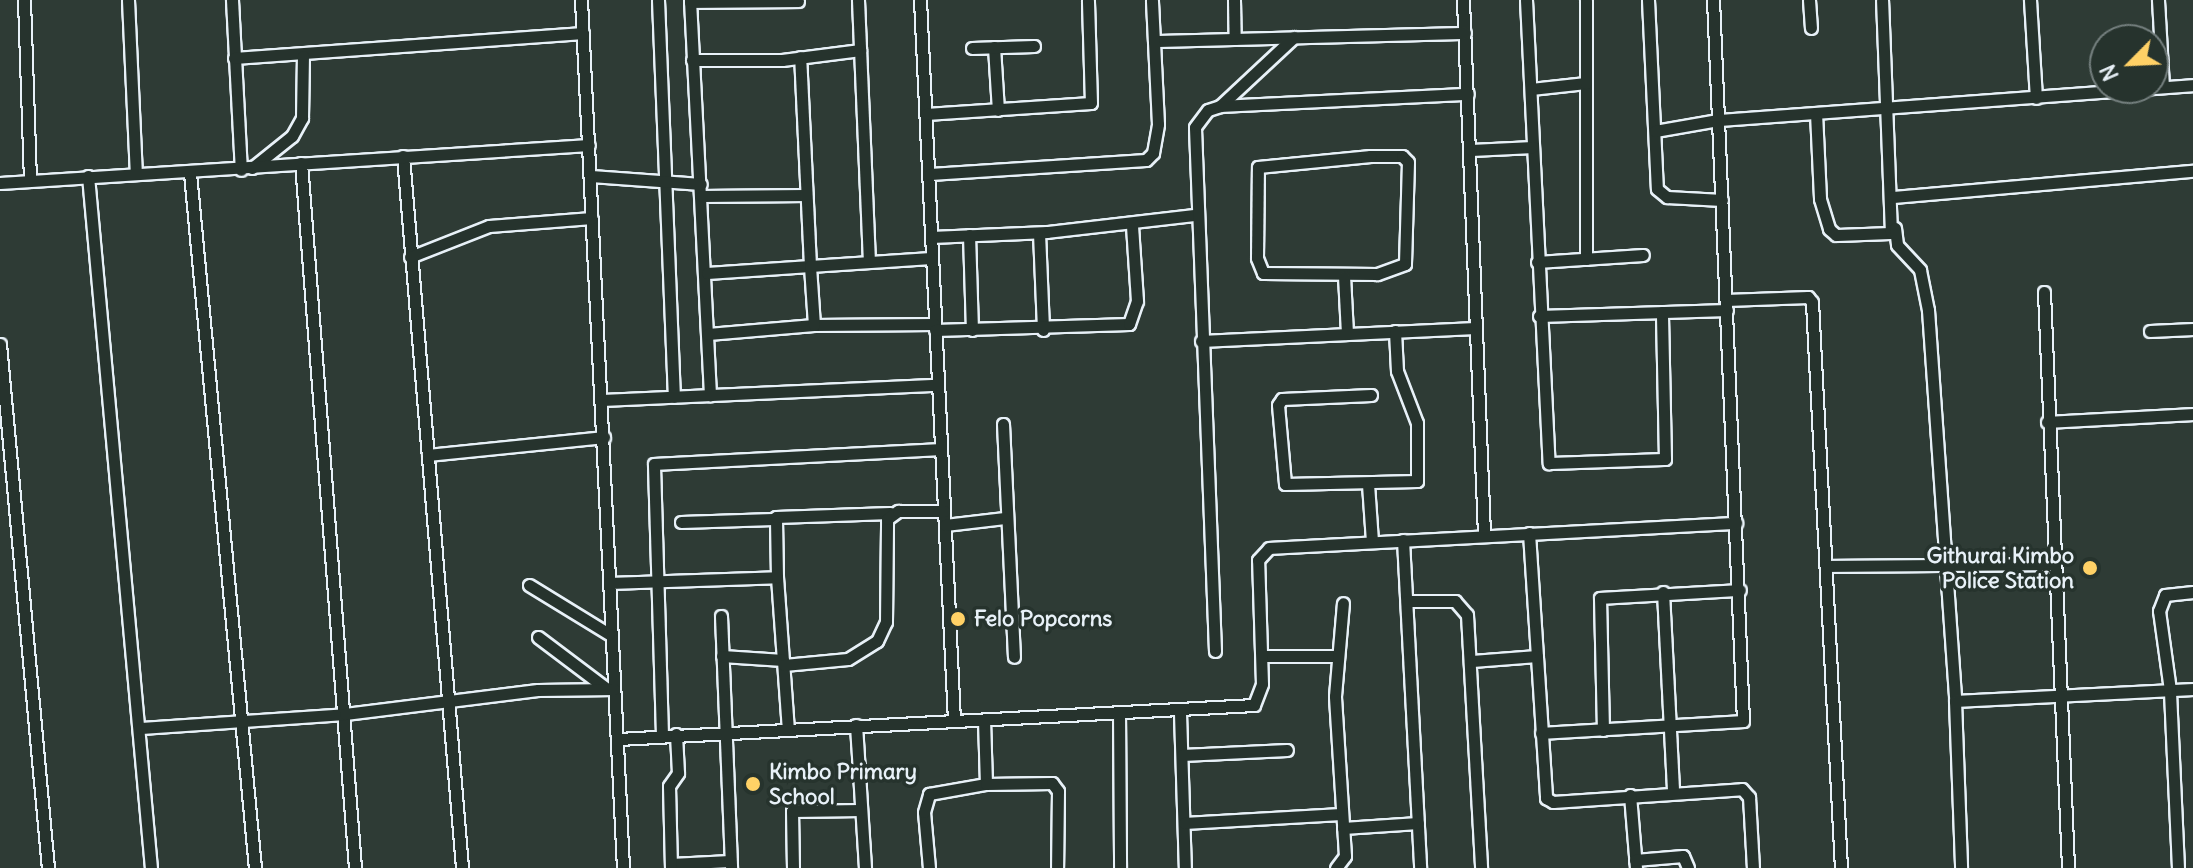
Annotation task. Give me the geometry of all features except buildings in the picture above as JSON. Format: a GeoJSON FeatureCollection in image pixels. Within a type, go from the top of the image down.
{"type":"FeatureCollection","features":[{"type":"Feature","properties":{"kind":"street"},"geometry":{"type":"LineString","coordinates":[[24,0],[30,180]]}},
{"type":"Feature","properties":{"kind":"street"},"geometry":{"type":"LineString","coordinates":[[128,0],[136,174]]}},
{"type":"Feature","properties":{"kind":"street"},"geometry":{"type":"LineString","coordinates":[[232,0],[234,58],[246,169]]}},
{"type":"Feature","properties":{"kind":"street"},"geometry":{"type":"LineString","coordinates":[[581,0],[604,437],[610,689],[618,739],[623,868]]}},
{"type":"Feature","properties":{"kind":"street"},"geometry":{"type":"LineString","coordinates":[[658,0],[674,397]]}},
{"type":"Feature","properties":{"kind":"street"},"geometry":{"type":"LineString","coordinates":[[858,0],[869,261]]}},
{"type":"Feature","properties":{"kind":"street"},"geometry":{"type":"LineString","coordinates":[[920,0],[954,720]]}},
{"type":"Feature","properties":{"kind":"street"},"geometry":{"type":"LineString","coordinates":[[926,114],[1091,103],[1088,0]]}},
{"type":"Feature","properties":{"kind":"street"},"geometry":{"type":"LineString","coordinates":[[930,174],[1146,160],[1153,153],[1158,124],[1152,0]]}},
{"type":"Feature","properties":{"kind":"street"},"geometry":{"type":"LineString","coordinates":[[1234,0],[1235,39]]}},
{"type":"Feature","properties":{"kind":"street"},"geometry":{"type":"LineString","coordinates":[[1463,0],[1484,534]]}},
{"type":"Feature","properties":{"kind":"street"},"geometry":{"type":"LineString","coordinates":[[1526,0],[1539,316],[1551,465],[1665,459],[1662,312]]}},
{"type":"Feature","properties":{"kind":"street"},"geometry":{"type":"LineString","coordinates":[[1586,0],[1586,259]]}},
{"type":"Feature","properties":{"kind":"street"},"geometry":{"type":"LineString","coordinates":[[1648,0],[1660,194],[1722,200]]}},
{"type":"Feature","properties":{"kind":"street"},"geometry":{"type":"LineString","coordinates":[[1541,733],[1670,728],[1743,721],[1740,590],[1713,0]]}},
{"type":"Feature","properties":{"kind":"street"},"geometry":{"type":"LineString","coordinates":[[1809,0],[1811,28]]}},
{"type":"Feature","properties":{"kind":"street"},"geometry":{"type":"LineString","coordinates":[[1882,0],[1897,245],[1924,282],[1955,701],[1961,868]]}},
{"type":"Feature","properties":{"kind":"street"},"geometry":{"type":"LineString","coordinates":[[2030,0],[2036,98]]}},
{"type":"Feature","properties":{"kind":"street"},"geometry":{"type":"LineString","coordinates":[[2158,0],[2159,24]]}},
{"type":"Feature","properties":{"kind":"street"},"geometry":{"type":"LineString","coordinates":[[710,395],[707,273],[690,1],[798,1]]}},
{"type":"Feature","properties":{"kind":"street"},"geometry":{"type":"LineString","coordinates":[[234,58],[303,56],[583,33]]}},
{"type":"Feature","properties":{"kind":"street"},"geometry":{"type":"LineString","coordinates":[[1154,41],[1465,33]]}},
{"type":"Feature","properties":{"kind":"street"},"geometry":{"type":"LineString","coordinates":[[1220,106],[1294,37]]}},
{"type":"Feature","properties":{"kind":"street"},"geometry":{"type":"LineString","coordinates":[[972,48],[1034,46]]}},
{"type":"Feature","properties":{"kind":"street"},"geometry":{"type":"LineString","coordinates":[[994,47],[998,110]]}},
{"type":"Feature","properties":{"kind":"street"},"geometry":{"type":"LineString","coordinates":[[692,60],[800,57],[860,50]]}},
{"type":"Feature","properties":{"kind":"street"},"geometry":{"type":"LineString","coordinates":[[246,169],[292,136],[302,118],[303,56]]}},
{"type":"Feature","properties":{"kind":"street"},"geometry":{"type":"LineString","coordinates":[[800,57],[814,325]]}},
{"type":"Feature","properties":{"kind":"street"},"geometry":{"type":"LineString","coordinates":[[1531,89],[1586,83]]}},
{"type":"Feature","properties":{"kind":"street"},"geometry":{"type":"LineString","coordinates":[[2169,87],[2193,85]]}},
{"type":"Feature","properties":{"kind":"street"},"geometry":{"type":"LineString","coordinates":[[1655,131],[1718,120],[2089,93]]}},
{"type":"Feature","properties":{"kind":"street"},"geometry":{"type":"LineString","coordinates":[[1215,651],[1195,215],[1195,127],[1208,110],[1220,106],[1468,94]]}},
{"type":"Feature","properties":{"kind":"street"},"geometry":{"type":"LineString","coordinates":[[1816,113],[1820,199],[1829,229],[1836,235],[1884,235],[1895,228]]}},
{"type":"Feature","properties":{"kind":"street"},"geometry":{"type":"LineString","coordinates":[[0,183],[589,145]]}},
{"type":"Feature","properties":{"kind":"street"},"geometry":{"type":"LineString","coordinates":[[1471,150],[1533,147]]}},
{"type":"Feature","properties":{"kind":"street"},"geometry":{"type":"LineString","coordinates":[[1391,154],[1408,162],[1405,264],[1396,271],[1344,276],[1269,276],[1259,268],[1258,167],[1391,154]]}},
{"type":"Feature","properties":{"kind":"street"},"geometry":{"type":"LineString","coordinates":[[403,156],[452,702],[462,868]]}},
{"type":"Feature","properties":{"kind":"street"},"geometry":{"type":"LineString","coordinates":[[301,163],[315,385],[345,714],[355,868]]}},
{"type":"Feature","properties":{"kind":"street"},"geometry":{"type":"LineString","coordinates":[[1893,197],[2193,171]]}},
{"type":"Feature","properties":{"kind":"street"},"geometry":{"type":"LineString","coordinates":[[190,173],[255,868]]}},
{"type":"Feature","properties":{"kind":"street"},"geometry":{"type":"LineString","coordinates":[[88,176],[141,728],[151,868]]}},
{"type":"Feature","properties":{"kind":"street"},"geometry":{"type":"LineString","coordinates":[[591,176],[666,181],[701,190],[806,195]]}},
{"type":"Feature","properties":{"kind":"street"},"geometry":{"type":"LineString","coordinates":[[931,237],[1039,233],[1132,225],[1195,215]]}},
{"type":"Feature","properties":{"kind":"street"},"geometry":{"type":"LineString","coordinates":[[410,257],[489,226],[592,218]]}},
{"type":"Feature","properties":{"kind":"street"},"geometry":{"type":"LineString","coordinates":[[708,334],[814,325],[972,330],[1122,327],[1134,320],[1132,225]]}},
{"type":"Feature","properties":{"kind":"street"},"geometry":{"type":"LineString","coordinates":[[1039,233],[1043,330]]}},
{"type":"Feature","properties":{"kind":"street"},"geometry":{"type":"LineString","coordinates":[[969,235],[972,330]]}},
{"type":"Feature","properties":{"kind":"street"},"geometry":{"type":"LineString","coordinates":[[1537,262],[1643,255]]}},
{"type":"Feature","properties":{"kind":"street"},"geometry":{"type":"LineString","coordinates":[[707,273],[931,258]]}},
{"type":"Feature","properties":{"kind":"street"},"geometry":{"type":"LineString","coordinates":[[1344,276],[1347,334]]}},
{"type":"Feature","properties":{"kind":"street"},"geometry":{"type":"LineString","coordinates":[[2044,292],[2053,564],[2064,694],[2068,868]]}},
{"type":"Feature","properties":{"kind":"street"},"geometry":{"type":"LineString","coordinates":[[1539,316],[1662,312],[1811,299],[1828,566],[1841,868]]}},
{"type":"Feature","properties":{"kind":"street"},"geometry":{"type":"LineString","coordinates":[[1201,341],[1475,328]]}},
{"type":"Feature","properties":{"kind":"street"},"geometry":{"type":"LineString","coordinates":[[2150,331],[2193,329]]}},
{"type":"Feature","properties":{"kind":"street"},"geometry":{"type":"LineString","coordinates":[[1371,395],[1290,396],[1278,405],[1285,484],[1368,484],[1418,480],[1417,423],[1397,371],[1395,331]]}},
{"type":"Feature","properties":{"kind":"street"},"geometry":{"type":"LineString","coordinates":[[0,344],[48,868]]}},
{"type":"Feature","properties":{"kind":"street"},"geometry":{"type":"LineString","coordinates":[[602,400],[937,385]]}},
{"type":"Feature","properties":{"kind":"street"},"geometry":{"type":"LineString","coordinates":[[2047,422],[2193,414]]}},
{"type":"Feature","properties":{"kind":"street"},"geometry":{"type":"LineString","coordinates":[[1003,424],[1005,518],[1014,657]]}},
{"type":"Feature","properties":{"kind":"street"},"geometry":{"type":"LineString","coordinates":[[428,455],[604,437]]}},
{"type":"Feature","properties":{"kind":"street"},"geometry":{"type":"LineString","coordinates":[[662,735],[656,463],[941,449]]}},
{"type":"Feature","properties":{"kind":"street"},"geometry":{"type":"LineString","coordinates":[[1368,484],[1372,541]]}},
{"type":"Feature","properties":{"kind":"street"},"geometry":{"type":"LineString","coordinates":[[681,522],[944,511]]}},
{"type":"Feature","properties":{"kind":"street"},"geometry":{"type":"LineString","coordinates":[[722,656],[784,663],[848,659],[869,649],[883,634],[884,532],[890,513]]}},
{"type":"Feature","properties":{"kind":"street"},"geometry":{"type":"LineString","coordinates":[[945,525],[1005,518]]}},
{"type":"Feature","properties":{"kind":"street"},"geometry":{"type":"LineString","coordinates":[[773,519],[788,730]]}},
{"type":"Feature","properties":{"kind":"street"},"geometry":{"type":"LineString","coordinates":[[618,739],[1119,712],[1180,713],[1254,705],[1261,698],[1258,560],[1264,551],[1484,534],[1736,523]]}},
{"type":"Feature","properties":{"kind":"street"},"geometry":{"type":"LineString","coordinates":[[1529,533],[1546,798],[1553,802],[1673,792],[1747,791],[1753,868]]}},
{"type":"Feature","properties":{"kind":"street"},"geometry":{"type":"LineString","coordinates":[[1403,540],[1420,868]]}},
{"type":"Feature","properties":{"kind":"street"},"geometry":{"type":"LineString","coordinates":[[1828,566],[2053,564]]}},
{"type":"Feature","properties":{"kind":"street"},"geometry":{"type":"LineString","coordinates":[[609,583],[777,577]]}},
{"type":"Feature","properties":{"kind":"street"},"geometry":{"type":"LineString","coordinates":[[529,585],[609,634]]}},
{"type":"Feature","properties":{"kind":"street"},"geometry":{"type":"LineString","coordinates":[[1603,730],[1600,598],[1740,590]]}},
{"type":"Feature","properties":{"kind":"street"},"geometry":{"type":"LineString","coordinates":[[2178,868],[2170,690],[2161,599],[2173,591],[2193,592]]}},
{"type":"Feature","properties":{"kind":"street"},"geometry":{"type":"LineString","coordinates":[[1663,592],[1673,792]]}},
{"type":"Feature","properties":{"kind":"street"},"geometry":{"type":"LineString","coordinates":[[1407,601],[1445,600],[1463,606],[1472,661],[1481,868]]}},
{"type":"Feature","properties":{"kind":"street"},"geometry":{"type":"LineString","coordinates":[[1336,868],[1345,856],[1337,656],[1343,636],[1343,603]]}},
{"type":"Feature","properties":{"kind":"street"},"geometry":{"type":"LineString","coordinates":[[676,734],[678,773],[669,786],[671,866],[730,864],[721,616]]}},
{"type":"Feature","properties":{"kind":"street"},"geometry":{"type":"LineString","coordinates":[[538,637],[610,689]]}},
{"type":"Feature","properties":{"kind":"street"},"geometry":{"type":"LineString","coordinates":[[1262,656],[1337,656]]}},
{"type":"Feature","properties":{"kind":"street"},"geometry":{"type":"LineString","coordinates":[[1472,661],[1537,656]]}},
{"type":"Feature","properties":{"kind":"street"},"geometry":{"type":"LineString","coordinates":[[141,728],[345,714],[538,690],[610,689]]}},
{"type":"Feature","properties":{"kind":"street"},"geometry":{"type":"LineString","coordinates":[[1955,701],[2193,689]]}},
{"type":"Feature","properties":{"kind":"street"},"geometry":{"type":"LineString","coordinates":[[1119,712],[1120,868]]}},
{"type":"Feature","properties":{"kind":"street"},"geometry":{"type":"LineString","coordinates":[[1180,713],[1185,868]]}},
{"type":"Feature","properties":{"kind":"street"},"geometry":{"type":"LineString","coordinates":[[984,720],[986,784]]}},
{"type":"Feature","properties":{"kind":"street"},"geometry":{"type":"LineString","coordinates":[[856,725],[865,868]]}},
{"type":"Feature","properties":{"kind":"street"},"geometry":{"type":"LineString","coordinates":[[1182,755],[1287,750]]}},
{"type":"Feature","properties":{"kind":"street"},"geometry":{"type":"LineString","coordinates":[[929,868],[926,797],[936,790],[986,784],[1056,786],[1057,868]]}},
{"type":"Feature","properties":{"kind":"street"},"geometry":{"type":"LineString","coordinates":[[1630,795],[1636,864],[1683,856],[1688,868]]}},
{"type":"Feature","properties":{"kind":"street"},"geometry":{"type":"LineString","coordinates":[[793,868],[792,811],[861,810]]}},
{"type":"Feature","properties":{"kind":"street"},"geometry":{"type":"LineString","coordinates":[[1184,823],[1341,814]]}},
{"type":"Feature","properties":{"kind":"street"},"geometry":{"type":"LineString","coordinates":[[1343,828],[1418,823]]}},
{"type":"Feature","properties":{"kind":"place","name":"Githurai Kimbo Police Station"},"geometry":{"type":"Point","coordinates":[2090,568]}},
{"type":"Feature","properties":{"kind":"place","name":"Felo Popcorns"},"geometry":{"type":"Point","coordinates":[958,619]}},
{"type":"Feature","properties":{"kind":"place","name":"Kimbo Primary School"},"geometry":{"type":"Point","coordinates":[753,784]}}]}
